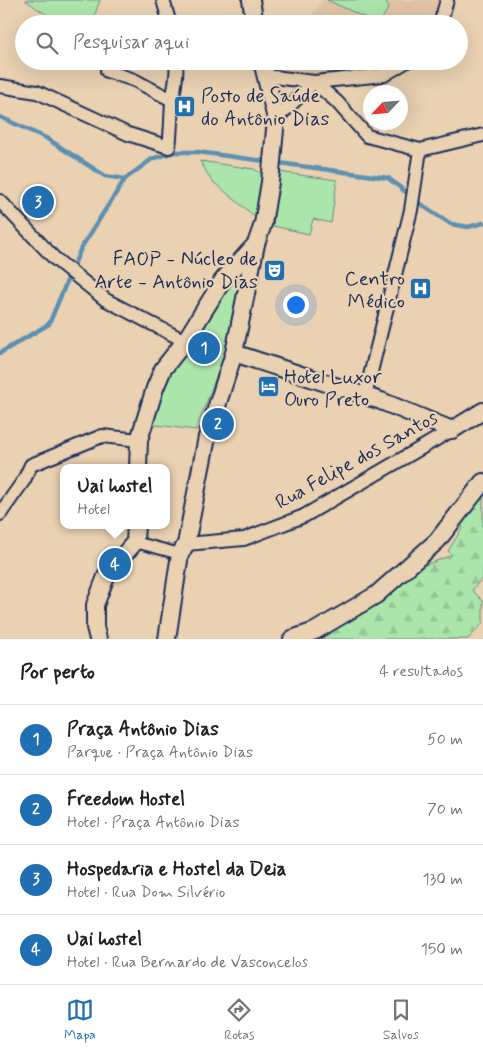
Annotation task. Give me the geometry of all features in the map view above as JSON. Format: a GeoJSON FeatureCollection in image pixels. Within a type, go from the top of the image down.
{"type":"FeatureCollection","features":[{"type":"Feature","properties":{"kind":"street"},"geometry":{"type":"LineString","coordinates":[[163,0],[167,15]]}},
{"type":"Feature","properties":{"kind":"street"},"geometry":{"type":"LineString","coordinates":[[252,0],[254,15]]}},
{"type":"Feature","properties":{"kind":"street"},"geometry":{"type":"LineString","coordinates":[[443,15],[447,0]]}},
{"type":"Feature","properties":{"kind":"street"},"geometry":{"type":"LineString","coordinates":[[0,86],[38,92],[128,134],[169,147],[176,70]]}},
{"type":"Feature","properties":{"kind":"street"},"geometry":{"type":"LineString","coordinates":[[167,639],[183,549],[207,437],[234,353],[256,244],[264,224],[276,119],[264,70]]}},
{"type":"Feature","properties":{"kind":"street"},"geometry":{"type":"LineString","coordinates":[[268,70],[314,82],[384,75],[392,70]]}},
{"type":"Feature","properties":{"kind":"street"},"geometry":{"type":"LineString","coordinates":[[107,71],[129,78],[172,100]]}},
{"type":"Feature","properties":{"kind":"street"},"geometry":{"type":"LineString","coordinates":[[276,119],[314,82]]}},
{"type":"Feature","properties":{"kind":"street"},"geometry":{"type":"LineString","coordinates":[[314,82],[368,136],[420,150],[483,135]]}},
{"type":"Feature","properties":{"kind":"street"},"geometry":{"type":"LineString","coordinates":[[365,396],[410,210],[420,150]]}},
{"type":"Feature","properties":{"kind":"street"},"geometry":{"type":"LineString","coordinates":[[0,201],[54,258],[106,300],[185,341]]}},
{"type":"Feature","properties":{"kind":"street"},"geometry":{"type":"LineString","coordinates":[[138,464],[139,440],[163,369],[185,341],[224,280],[256,244]]}},
{"type":"Feature","properties":{"kind":"street"},"geometry":{"type":"LineString","coordinates":[[234,353],[365,396],[452,430]]}},
{"type":"Feature","properties":{"kind":"street","name":"Rua Felipe dos Santos"},"geometry":{"type":"LineString","coordinates":[[183,549],[244,539],[304,516],[483,411]]}},
{"type":"Feature","properties":{"kind":"street"},"geometry":{"type":"LineString","coordinates":[[0,514],[24,480],[31,465],[102,436],[139,440]]}},
{"type":"Feature","properties":{"kind":"street"},"geometry":{"type":"LineString","coordinates":[[292,639],[315,631],[376,595],[436,541],[483,482]]}},
{"type":"Feature","properties":{"kind":"street"},"geometry":{"type":"LineString","coordinates":[[98,639],[95,627],[95,605],[106,574],[135,542],[136,529]]}},
{"type":"Feature","properties":{"kind":"street"},"geometry":{"type":"LineString","coordinates":[[135,542],[183,549]]}},
{"type":"Feature","properties":{"kind":"shaded area"},"geometry":{"type":"Polygon","coordinates":[[[321,0],[447,0],[443,15],[313,15],[321,0]]]}},
{"type":"Feature","properties":{"kind":"shaded area"},"geometry":{"type":"Polygon","coordinates":[[[284,70],[392,70],[384,75],[289,79],[284,70]]]}},
{"type":"Feature","properties":{"kind":"green space"},"geometry":{"type":"Polygon","coordinates":[[[25,0],[100,0],[95,15],[47,15],[25,0]]]}},
{"type":"Feature","properties":{"kind":"green space"},"geometry":{"type":"Polygon","coordinates":[[[327,0],[385,0],[389,7],[384,15],[360,15],[327,0]]]}},
{"type":"Feature","properties":{"kind":"green space"},"geometry":{"type":"Polygon","coordinates":[[[200,161],[254,169],[262,174],[258,219],[211,180],[200,161]]]}},
{"type":"Feature","properties":{"kind":"green space"},"geometry":{"type":"Polygon","coordinates":[[[278,172],[337,180],[331,223],[313,219],[309,234],[273,226],[278,172]]]}},
{"type":"Feature","properties":{"kind":"green space"},"geometry":{"type":"Polygon","coordinates":[[[243,268],[245,273],[226,351],[196,430],[149,424],[155,394],[182,346],[243,268]]]}},
{"type":"Feature","properties":{"kind":"green space"},"geometry":{"type":"Polygon","coordinates":[[[483,488],[483,577],[472,590],[483,601],[483,623],[468,639],[295,639],[401,574],[452,555],[448,551],[463,527],[460,525],[468,508],[483,488]]]}},
{"type":"Feature","properties":{"kind":"waterway"},"geometry":{"type":"LineString","coordinates":[[0,117],[46,138],[105,176],[125,179]]}},
{"type":"Feature","properties":{"kind":"waterway"},"geometry":{"type":"LineString","coordinates":[[0,353],[49,324],[81,248],[125,179],[152,159],[174,152],[198,152],[388,178],[425,207],[451,224],[468,227],[483,223]]}},
{"type":"Feature","properties":{"kind":"place","name":"Posto de Saúde do Antônio Dias"},"geometry":{"type":"Point","coordinates":[185,107]}},
{"type":"Feature","properties":{"kind":"place","name":"Hospedaria e Hostel da Deia"},"geometry":{"type":"Point","coordinates":[38,202]}},
{"type":"Feature","properties":{"kind":"place","name":"FAOP - Núcleo de Arte - Antônio Dias"},"geometry":{"type":"Point","coordinates":[274,270]}},
{"type":"Feature","properties":{"kind":"place","name":"Centro Médico"},"geometry":{"type":"Point","coordinates":[421,289]}},
{"type":"Feature","properties":{"kind":"place","name":"Praça Antônio Dias"},"geometry":{"type":"Point","coordinates":[204,348]}},
{"type":"Feature","properties":{"kind":"place","name":"Hotel Luxor Ouro Preto"},"geometry":{"type":"Point","coordinates":[268,387]}},
{"type":"Feature","properties":{"kind":"place","name":"Freedom Hostel"},"geometry":{"type":"Point","coordinates":[218,424]}},
{"type":"Feature","properties":{"kind":"place","name":"Uai hostel"},"geometry":{"type":"Point","coordinates":[115,564]}}]}
